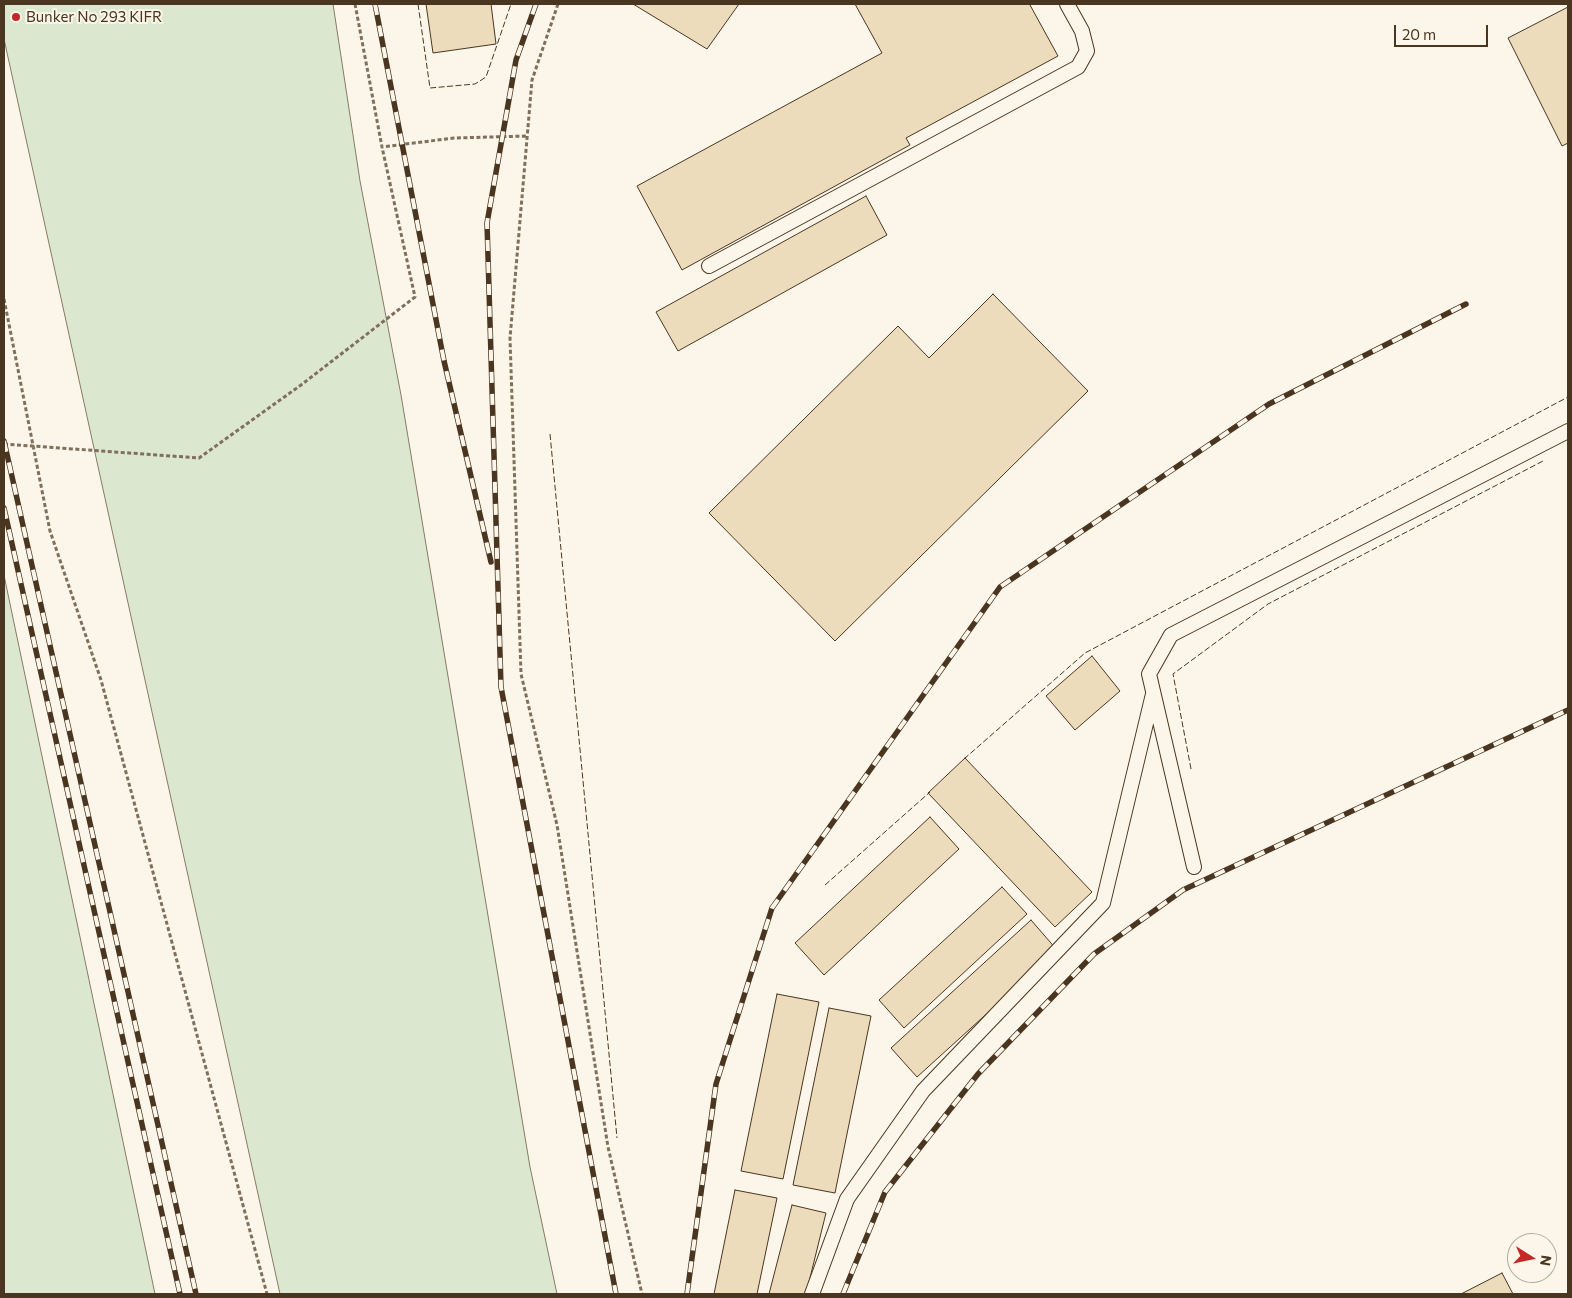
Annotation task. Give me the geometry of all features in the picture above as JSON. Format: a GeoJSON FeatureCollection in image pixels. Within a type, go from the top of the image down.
{"type":"FeatureCollection","features":[{"type":"Feature","properties":{"kind":"lane"},"geometry":{"type":"LineString","coordinates":[[710,266],[1078,66],[1087,50],[1082,31],[1067,4]]}},
{"type":"Feature","properties":{"kind":"lane"},"geometry":{"type":"LineString","coordinates":[[1194,867],[1149,674],[1171,635],[1568,431]]}},
{"type":"Feature","properties":{"kind":"lane"},"geometry":{"type":"LineString","coordinates":[[812,1294],[847,1199],[923,1091],[1103,903],[1153,694]]}},
{"type":"Feature","properties":{"kind":"path"},"geometry":{"type":"LineString","coordinates":[[4,444],[199,458],[301,385],[415,297],[382,147],[355,4]]}},
{"type":"Feature","properties":{"kind":"path"},"geometry":{"type":"LineString","coordinates":[[558,4],[532,80],[510,338],[520,674],[557,826],[608,1147],[642,1294]]}},
{"type":"Feature","properties":{"kind":"path"},"geometry":{"type":"LineString","coordinates":[[382,147],[454,138],[527,136]]}},
{"type":"Feature","properties":{"kind":"path"},"geometry":{"type":"LineString","coordinates":[[4,299],[50,531],[101,680],[267,1294]]}},
{"type":"Feature","properties":{"kind":"green space"},"geometry":{"type":"Polygon","coordinates":[[[4,4],[333,4],[360,181],[401,395],[530,1167],[557,1294],[280,1294],[4,39],[4,4]]]}},
{"type":"Feature","properties":{"kind":"green space"},"geometry":{"type":"Polygon","coordinates":[[[4,575],[5,580],[155,1294],[4,1294],[4,575]]]}},
{"type":"Feature","properties":{"kind":"building"},"geometry":{"type":"Polygon","coordinates":[[[426,4],[491,4],[496,44],[433,53],[426,4]]]}},
{"type":"Feature","properties":{"kind":"building"},"geometry":{"type":"Polygon","coordinates":[[[633,4],[739,4],[707,49],[633,4]]]}},
{"type":"Feature","properties":{"kind":"building"},"geometry":{"type":"Polygon","coordinates":[[[855,4],[1032,4],[1030,5],[1058,56],[906,138],[910,145],[682,270],[637,186],[882,53],[855,4]]]}},
{"type":"Feature","properties":{"kind":"building"},"geometry":{"type":"Polygon","coordinates":[[[1568,7],[1568,143],[1562,146],[1508,38],[1568,7]]]}},
{"type":"Feature","properties":{"kind":"building"},"geometry":{"type":"Polygon","coordinates":[[[866,196],[887,235],[678,351],[656,312],[866,196]]]}},
{"type":"Feature","properties":{"kind":"building"},"geometry":{"type":"Polygon","coordinates":[[[993,294],[1088,391],[835,641],[709,513],[898,326],[929,358],[993,294]]]}},
{"type":"Feature","properties":{"kind":"building"},"geometry":{"type":"Polygon","coordinates":[[[1092,656],[1120,691],[1075,730],[1046,696],[1092,656]]]}},
{"type":"Feature","properties":{"kind":"building"},"geometry":{"type":"Polygon","coordinates":[[[965,758],[1092,892],[1055,927],[928,793],[965,758]]]}},
{"type":"Feature","properties":{"kind":"building"},"geometry":{"type":"Polygon","coordinates":[[[930,817],[959,849],[824,975],[795,943],[930,817]]]}},
{"type":"Feature","properties":{"kind":"building"},"geometry":{"type":"Polygon","coordinates":[[[1002,887],[1027,914],[904,1028],[879,1000],[1002,887]]]}},
{"type":"Feature","properties":{"kind":"building"},"geometry":{"type":"Polygon","coordinates":[[[1031,920],[1057,950],[917,1077],[891,1048],[1031,920]]]}},
{"type":"Feature","properties":{"kind":"building"},"geometry":{"type":"Polygon","coordinates":[[[777,994],[819,1002],[783,1179],[741,1171],[777,994]]]}},
{"type":"Feature","properties":{"kind":"building"},"geometry":{"type":"Polygon","coordinates":[[[829,1008],[871,1016],[835,1193],[793,1185],[829,1008]]]}},
{"type":"Feature","properties":{"kind":"building"},"geometry":{"type":"Polygon","coordinates":[[[735,1190],[777,1198],[757,1294],[714,1294],[735,1190]]]}},
{"type":"Feature","properties":{"kind":"building"},"geometry":{"type":"Polygon","coordinates":[[[792,1205],[826,1213],[806,1294],[769,1294],[792,1205]]]}},
{"type":"Feature","properties":{"kind":"building"},"geometry":{"type":"Polygon","coordinates":[[[1502,1273],[1513,1294],[1461,1294],[1502,1273]]]}},
{"type":"Feature","properties":{"kind":"railway"},"geometry":{"type":"LineString","coordinates":[[375,4],[444,361],[491,562]]}},
{"type":"Feature","properties":{"kind":"railway"},"geometry":{"type":"LineString","coordinates":[[536,4],[516,60],[487,223],[501,687],[616,1294]]}},
{"type":"Feature","properties":{"kind":"railway"},"geometry":{"type":"LineString","coordinates":[[687,1294],[716,1084],[772,908],[1000,587],[1269,404],[1466,304]]}},
{"type":"Feature","properties":{"kind":"railway"},"geometry":{"type":"LineString","coordinates":[[4,441],[196,1294]]}},
{"type":"Feature","properties":{"kind":"railway"},"geometry":{"type":"LineString","coordinates":[[4,508],[180,1294]]}},
{"type":"Feature","properties":{"kind":"railway"},"geometry":{"type":"LineString","coordinates":[[843,1294],[885,1192],[978,1074],[1094,954],[1183,890],[1568,710]]}},
{"type":"Feature","properties":{"kind":"fence"},"geometry":{"type":"LineString","coordinates":[[418,4],[430,88],[475,84],[486,77],[511,4]]}},
{"type":"Feature","properties":{"kind":"fence"},"geometry":{"type":"LineString","coordinates":[[964,759],[1085,653],[1568,397]]}},
{"type":"Feature","properties":{"kind":"fence"},"geometry":{"type":"LineString","coordinates":[[550,434],[617,1138]]}},
{"type":"Feature","properties":{"kind":"fence"},"geometry":{"type":"LineString","coordinates":[[1191,769],[1173,674],[1268,604],[1543,461]]}},
{"type":"Feature","properties":{"kind":"fence"},"geometry":{"type":"LineString","coordinates":[[825,885],[930,792]]}},
{"type":"Feature","properties":{"kind":"place","name":"Bunker No 293 KIFR"},"geometry":{"type":"Point","coordinates":[16,17]}}]}
